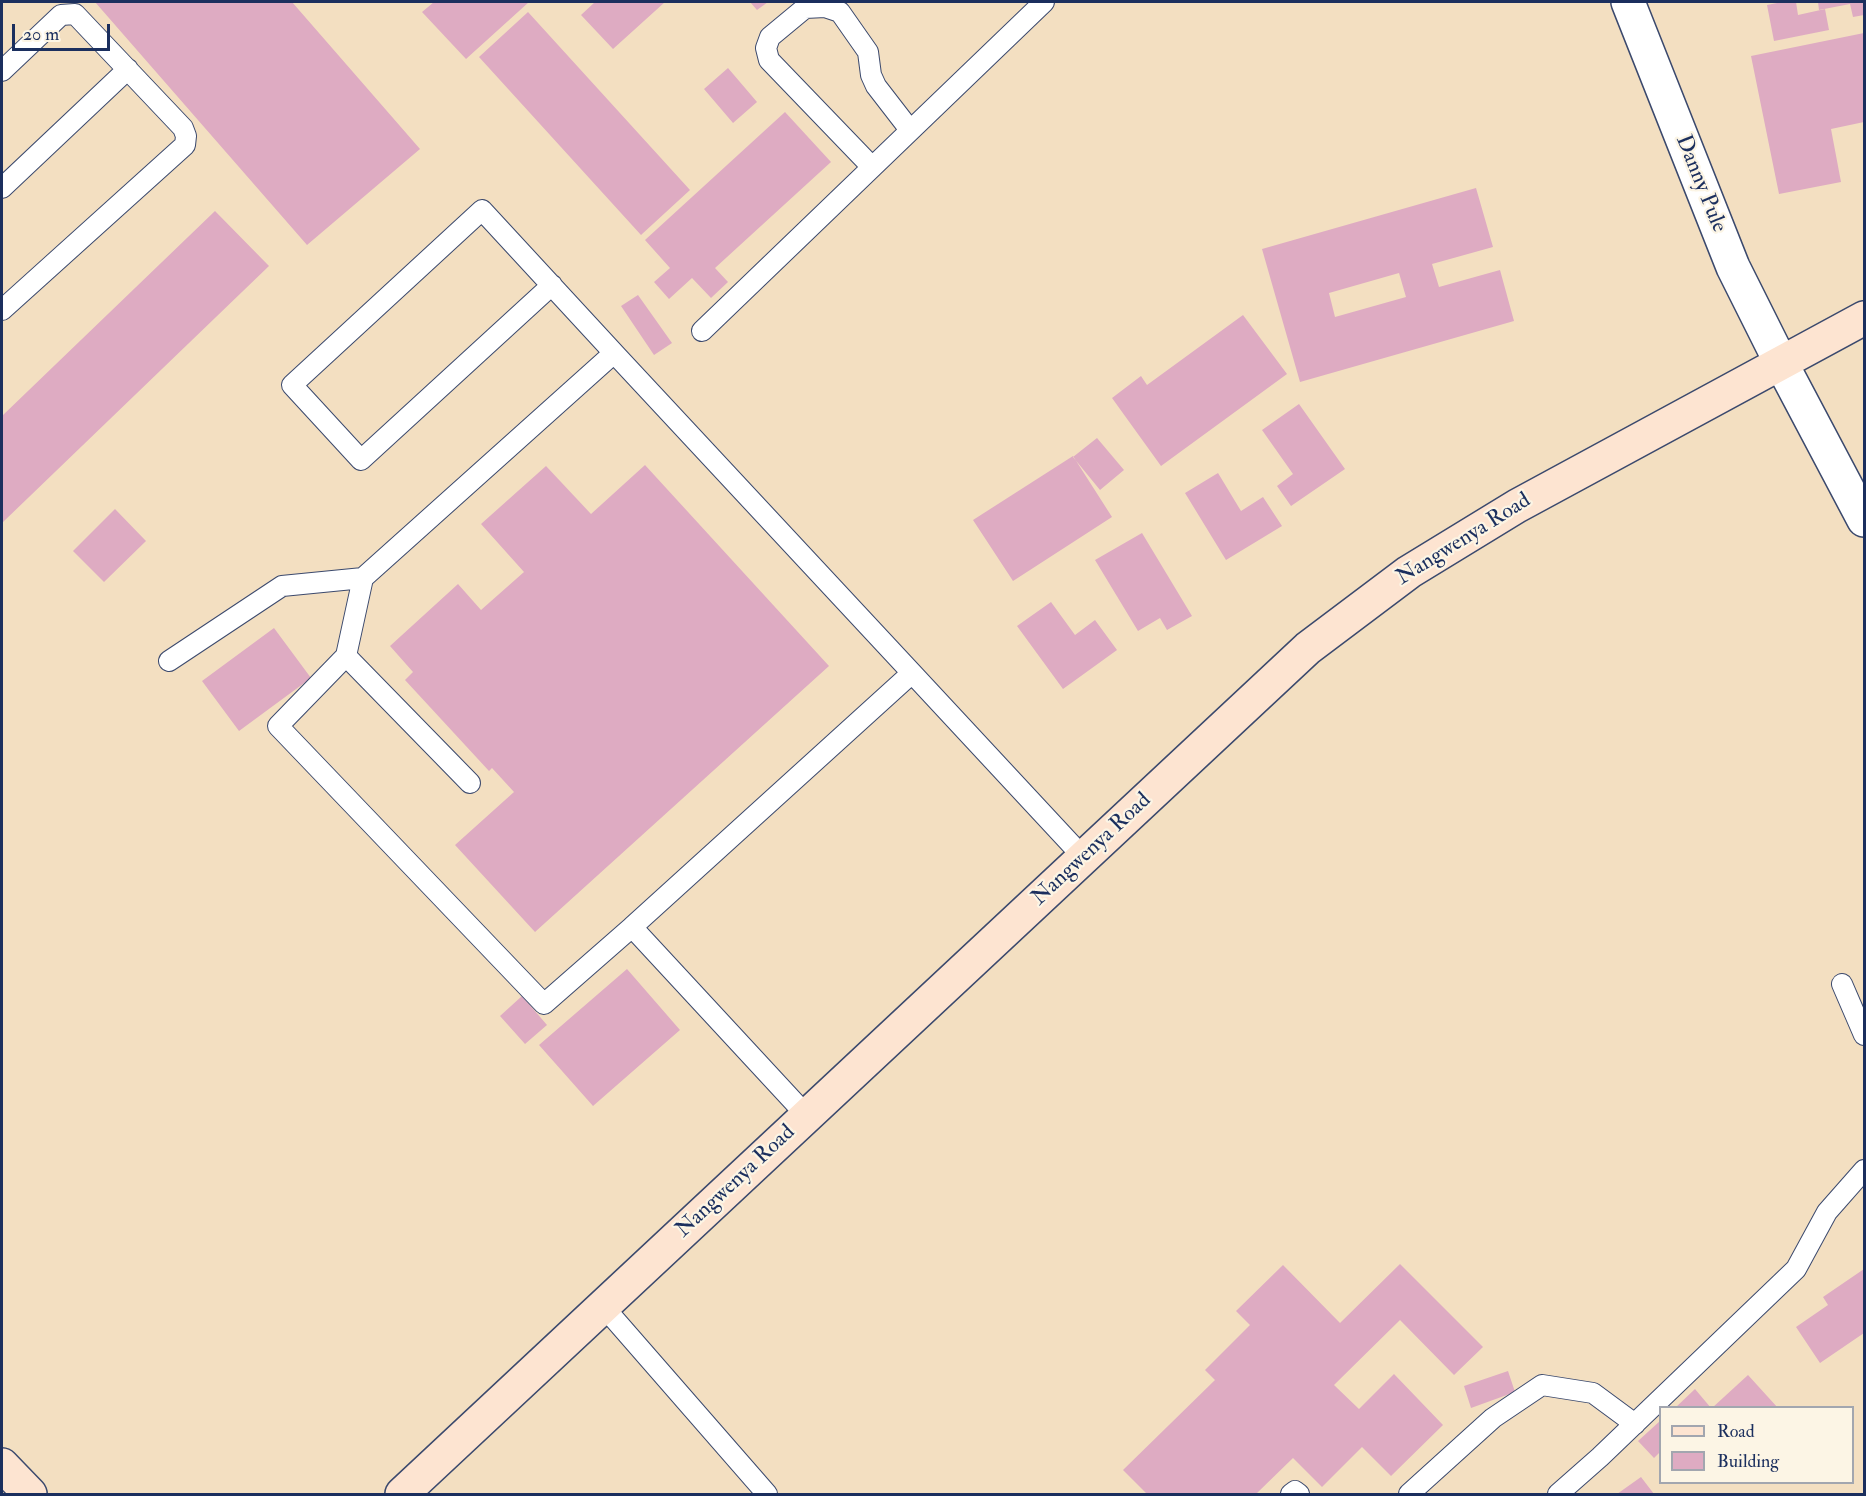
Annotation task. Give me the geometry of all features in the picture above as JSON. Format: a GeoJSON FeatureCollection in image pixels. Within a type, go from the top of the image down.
{"type":"FeatureCollection","features":[{"type":"Feature","properties":{"kind":"main road","name":"Nangwenya Road"},"geometry":{"type":"LineString","coordinates":[[402,1494],[1308,648],[1408,572],[1516,506],[1864,318]]}},
{"type":"Feature","properties":{"kind":"main road"},"geometry":{"type":"LineString","coordinates":[[2,1465],[30,1494]]}},
{"type":"Feature","properties":{"kind":"street","name":"Danny Pule"},"geometry":{"type":"LineString","coordinates":[[1628,2],[1733,267],[1864,520]]}},
{"type":"Feature","properties":{"kind":"lane"},"geometry":{"type":"LineString","coordinates":[[702,331],[1044,2]]}},
{"type":"Feature","properties":{"kind":"lane"},"geometry":{"type":"LineString","coordinates":[[872,167],[770,60],[766,48],[770,37],[805,8],[825,7],[840,12],[868,52],[871,75],[876,86],[910,130]]}},
{"type":"Feature","properties":{"kind":"lane"},"geometry":{"type":"LineString","coordinates":[[2,71],[61,15],[75,14],[183,128],[186,136],[185,145],[2,310]]}},
{"type":"Feature","properties":{"kind":"lane"},"geometry":{"type":"LineString","coordinates":[[2,188],[128,69]]}},
{"type":"Feature","properties":{"kind":"lane"},"geometry":{"type":"LineString","coordinates":[[552,285],[361,460],[292,385],[482,210],[552,285],[614,353],[1084,858]]}},
{"type":"Feature","properties":{"kind":"lane"},"geometry":{"type":"LineString","coordinates":[[614,353],[363,578],[346,656],[278,726],[544,1004],[912,673]]}},
{"type":"Feature","properties":{"kind":"lane"},"geometry":{"type":"LineString","coordinates":[[169,661],[282,586],[363,578]]}},
{"type":"Feature","properties":{"kind":"lane"},"geometry":{"type":"LineString","coordinates":[[346,656],[470,783]]}},
{"type":"Feature","properties":{"kind":"lane"},"geometry":{"type":"LineString","coordinates":[[632,927],[807,1116]]}},
{"type":"Feature","properties":{"kind":"lane"},"geometry":{"type":"LineString","coordinates":[[1842,984],[1864,1035]]}},
{"type":"Feature","properties":{"kind":"lane"},"geometry":{"type":"LineString","coordinates":[[1558,1494],[1635,1424],[1796,1269],[1827,1212],[1864,1170]]}},
{"type":"Feature","properties":{"kind":"lane"},"geometry":{"type":"LineString","coordinates":[[603,1306],[767,1494]]}},
{"type":"Feature","properties":{"kind":"lane"},"geometry":{"type":"LineString","coordinates":[[1409,1494],[1493,1418],[1542,1385],[1593,1393],[1635,1424]]}},
{"type":"Feature","properties":{"kind":"lane"},"geometry":{"type":"LineString","coordinates":[[1291,1494],[1295,1491],[1299,1494]]}},
{"type":"Feature","properties":{"kind":"building"},"geometry":{"type":"Polygon","coordinates":[[[95,2],[292,2],[420,149],[307,245],[95,2]]]}},
{"type":"Feature","properties":{"kind":"building"},"geometry":{"type":"Polygon","coordinates":[[[434,2],[529,2],[466,59],[422,12],[434,2]]]}},
{"type":"Feature","properties":{"kind":"building"},"geometry":{"type":"Polygon","coordinates":[[[595,2],[665,2],[613,49],[581,15],[595,2]]]}},
{"type":"Feature","properties":{"kind":"building"},"geometry":{"type":"Polygon","coordinates":[[[750,2],[768,2],[757,10],[750,2]]]}},
{"type":"Feature","properties":{"kind":"building"},"geometry":{"type":"Polygon","coordinates":[[[1796,2],[1798,15],[1825,9],[1829,30],[1774,41],[1767,5],[1796,2]]]}},
{"type":"Feature","properties":{"kind":"building"},"geometry":{"type":"Polygon","coordinates":[[[1818,2],[1864,2],[1864,15],[1853,17],[1850,4],[1819,10],[1818,2]]]}},
{"type":"Feature","properties":{"kind":"building"},"geometry":{"type":"Polygon","coordinates":[[[528,12],[690,190],[641,235],[479,57],[528,12]]]}},
{"type":"Feature","properties":{"kind":"building"},"geometry":{"type":"Polygon","coordinates":[[[1864,33],[1864,122],[1831,129],[1841,182],[1779,194],[1751,56],[1864,33]]]}},
{"type":"Feature","properties":{"kind":"building"},"geometry":{"type":"Polygon","coordinates":[[[728,68],[757,102],[733,123],[704,89],[728,68]]]}},
{"type":"Feature","properties":{"kind":"building"},"geometry":{"type":"Polygon","coordinates":[[[785,112],[831,162],[715,268],[728,282],[711,298],[692,278],[669,299],[654,282],[670,268],[645,240],[785,112]]]}},
{"type":"Feature","properties":{"kind":"building"},"geometry":{"type":"Polygon","coordinates":[[[1476,188],[1493,247],[1432,264],[1439,287],[1500,270],[1514,321],[1300,382],[1262,249],[1476,188]],[[1399,273],[1329,293],[1335,317],[1406,297],[1399,273]]]}},
{"type":"Feature","properties":{"kind":"building"},"geometry":{"type":"Polygon","coordinates":[[[215,211],[269,266],[2,523],[2,416],[215,211]]]}},
{"type":"Feature","properties":{"kind":"building"},"geometry":{"type":"Polygon","coordinates":[[[638,295],[672,343],[654,355],[621,306],[638,295]]]}},
{"type":"Feature","properties":{"kind":"building"},"geometry":{"type":"Polygon","coordinates":[[[1243,315],[1287,374],[1161,466],[1112,398],[1141,376],[1147,385],[1243,315]]]}},
{"type":"Feature","properties":{"kind":"building"},"geometry":{"type":"Polygon","coordinates":[[[1299,404],[1345,469],[1291,506],[1277,486],[1293,474],[1262,430],[1299,404]]]}},
{"type":"Feature","properties":{"kind":"building"},"geometry":{"type":"Polygon","coordinates":[[[1097,438],[1124,470],[1100,490],[1073,457],[1097,438]]]}},
{"type":"Feature","properties":{"kind":"building"},"geometry":{"type":"Polygon","coordinates":[[[1073,456],[1112,517],[1013,581],[973,520],[1073,456]]]}},
{"type":"Feature","properties":{"kind":"building"},"geometry":{"type":"Polygon","coordinates":[[[645,465],[829,666],[535,932],[455,845],[514,792],[492,768],[489,771],[405,680],[413,672],[390,646],[458,584],[481,610],[524,572],[481,524],[546,466],[591,514],[645,465]]]}},
{"type":"Feature","properties":{"kind":"building"},"geometry":{"type":"Polygon","coordinates":[[[1218,473],[1241,511],[1263,497],[1282,526],[1226,560],[1185,493],[1218,473]]]}},
{"type":"Feature","properties":{"kind":"building"},"geometry":{"type":"Polygon","coordinates":[[[115,509],[146,541],[104,582],[73,551],[115,509]]]}},
{"type":"Feature","properties":{"kind":"building"},"geometry":{"type":"Polygon","coordinates":[[[1142,533],[1192,616],[1167,630],[1160,618],[1138,631],[1095,560],[1142,533]]]}},
{"type":"Feature","properties":{"kind":"building"},"geometry":{"type":"Polygon","coordinates":[[[1051,602],[1075,635],[1095,620],[1117,650],[1063,689],[1017,626],[1051,602]]]}},
{"type":"Feature","properties":{"kind":"building"},"geometry":{"type":"Polygon","coordinates":[[[274,628],[311,678],[239,731],[202,681],[274,628]]]}},
{"type":"Feature","properties":{"kind":"building"},"geometry":{"type":"Polygon","coordinates":[[[627,969],[680,1030],[593,1106],[539,1045],[627,969]]]}},
{"type":"Feature","properties":{"kind":"building"},"geometry":{"type":"Polygon","coordinates":[[[522,996],[547,1025],[525,1044],[500,1016],[522,996]]]}},
{"type":"Feature","properties":{"kind":"building"},"geometry":{"type":"Polygon","coordinates":[[[1400,1264],[1483,1347],[1454,1375],[1400,1320],[1334,1385],[1359,1409],[1394,1374],[1443,1425],[1391,1476],[1362,1447],[1322,1487],[1293,1458],[1256,1494],[1147,1494],[1123,1470],[1215,1380],[1205,1370],[1250,1325],[1236,1311],[1283,1265],[1340,1323],[1400,1264]]]}},
{"type":"Feature","properties":{"kind":"building"},"geometry":{"type":"Polygon","coordinates":[[[1864,1269],[1864,1333],[1820,1363],[1796,1327],[1828,1305],[1823,1297],[1864,1269]]]}},
{"type":"Feature","properties":{"kind":"building"},"geometry":{"type":"Polygon","coordinates":[[[1508,1371],[1515,1392],[1471,1408],[1464,1386],[1508,1371]]]}},
{"type":"Feature","properties":{"kind":"building"},"geometry":{"type":"Polygon","coordinates":[[[1748,1375],[1776,1406],[1714,1406],[1748,1375]]]}},
{"type":"Feature","properties":{"kind":"building"},"geometry":{"type":"Polygon","coordinates":[[[1695,1389],[1709,1406],[1677,1406],[1695,1389]]]}},
{"type":"Feature","properties":{"kind":"building"},"geometry":{"type":"Polygon","coordinates":[[[1659,1422],[1659,1453],[1654,1458],[1638,1441],[1659,1422]]]}},
{"type":"Feature","properties":{"kind":"building"},"geometry":{"type":"Polygon","coordinates":[[[1641,1477],[1654,1494],[1617,1494],[1641,1477]]]}}]}
